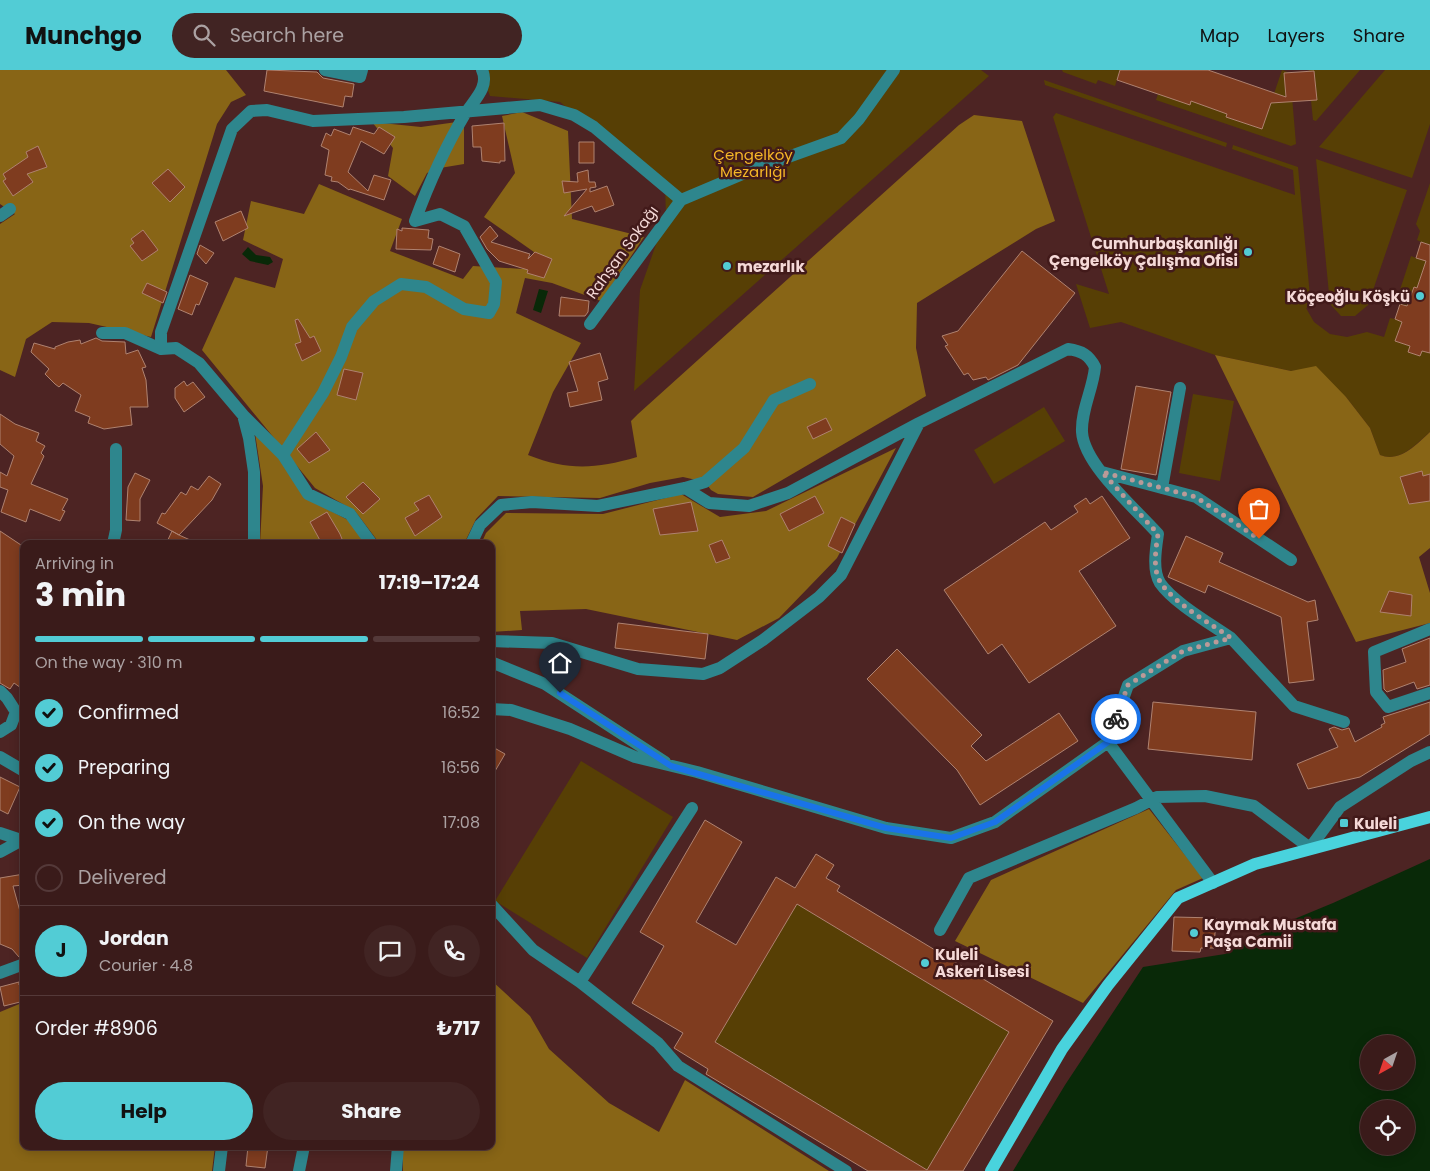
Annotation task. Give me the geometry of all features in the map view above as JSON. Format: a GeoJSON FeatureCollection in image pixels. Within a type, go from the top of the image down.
{"type":"FeatureCollection","features":[{"type":"Feature","properties":{"kind":"main road"},"geometry":{"type":"LineString","coordinates":[[991,1171],[1062,1049],[1108,984],[1178,898],[1255,864],[1430,817]]}},
{"type":"Feature","properties":{"kind":"street"},"geometry":{"type":"LineString","coordinates":[[325,70],[360,77],[362,70]]}},
{"type":"Feature","properties":{"kind":"street"},"geometry":{"type":"LineString","coordinates":[[283,455],[323,393],[341,357],[352,327],[374,301],[401,284],[426,287],[464,309],[489,313],[494,304],[496,282],[464,226],[440,214],[415,221],[439,159],[466,112],[481,93],[484,76],[482,70]]}},
{"type":"Feature","properties":{"kind":"street"},"geometry":{"type":"LineString","coordinates":[[161,349],[161,332],[212,193],[232,129],[241,118],[251,111],[267,110],[313,121],[466,112],[540,105],[574,115],[594,127],[681,200],[752,170],[841,138],[858,119],[894,70]]}},
{"type":"Feature","properties":{"kind":"street","name":"Rahşan Sokağı"},"geometry":{"type":"LineString","coordinates":[[590,324],[681,200]]}},
{"type":"Feature","properties":{"kind":"street"},"geometry":{"type":"LineString","coordinates":[[102,333],[125,333],[161,349],[176,348],[199,363],[242,414],[283,455],[308,494],[350,514],[369,540]]}},
{"type":"Feature","properties":{"kind":"street"},"geometry":{"type":"LineString","coordinates":[[685,488],[709,503],[749,506],[788,493],[919,423],[1068,349],[1080,351],[1090,358],[1095,368],[1083,416],[1082,433],[1085,446],[1102,472],[1158,534],[1155,558],[1160,582],[1184,605],[1231,638],[1294,706],[1344,722]]}},
{"type":"Feature","properties":{"kind":"street"},"geometry":{"type":"LineString","coordinates":[[472,540],[480,525],[501,504],[532,502],[598,506],[705,482],[744,448],[774,400],[810,384]]}},
{"type":"Feature","properties":{"kind":"street"},"geometry":{"type":"LineString","coordinates":[[1162,488],[1180,388]]}},
{"type":"Feature","properties":{"kind":"street"},"geometry":{"type":"LineString","coordinates":[[242,414],[249,438],[254,472],[251,540]]}},
{"type":"Feature","properties":{"kind":"street"},"geometry":{"type":"LineString","coordinates":[[495,641],[552,643],[638,669],[703,674],[720,668],[763,640],[819,597],[841,575],[919,423]]}},
{"type":"Feature","properties":{"kind":"street"},"geometry":{"type":"LineString","coordinates":[[114,540],[116,530],[116,448]]}},
{"type":"Feature","properties":{"kind":"street"},"geometry":{"type":"LineString","coordinates":[[1102,472],[1196,497],[1291,560]]}},
{"type":"Feature","properties":{"kind":"street"},"geometry":{"type":"LineString","coordinates":[[1430,629],[1374,652],[1376,692],[1388,707],[1430,692]]}},
{"type":"Feature","properties":{"kind":"street"},"geometry":{"type":"LineString","coordinates":[[495,710],[519,713],[570,729],[635,757],[886,828],[951,838],[995,822],[1108,742],[1128,685],[1183,651],[1231,638]]}},
{"type":"Feature","properties":{"kind":"street"},"geometry":{"type":"LineString","coordinates":[[495,664],[545,684],[671,766]]}},
{"type":"Feature","properties":{"kind":"street"},"geometry":{"type":"LineString","coordinates":[[0,691],[20,712],[12,728]]}},
{"type":"Feature","properties":{"kind":"street"},"geometry":{"type":"LineString","coordinates":[[1108,742],[1213,883]]}},
{"type":"Feature","properties":{"kind":"street"},"geometry":{"type":"LineString","coordinates":[[940,930],[969,878],[1157,797],[1205,796],[1254,806],[1310,848],[1340,808],[1411,760],[1430,752]]}},
{"type":"Feature","properties":{"kind":"street"},"geometry":{"type":"LineString","coordinates":[[0,757],[20,769]]}},
{"type":"Feature","properties":{"kind":"street"},"geometry":{"type":"LineString","coordinates":[[580,982],[692,808]]}},
{"type":"Feature","properties":{"kind":"street"},"geometry":{"type":"LineString","coordinates":[[0,833],[20,839]]}},
{"type":"Feature","properties":{"kind":"street"},"geometry":{"type":"LineString","coordinates":[[0,852],[20,842]]}},
{"type":"Feature","properties":{"kind":"street"},"geometry":{"type":"LineString","coordinates":[[495,908],[533,950],[580,982],[658,1043],[678,1066],[846,1171]]}},
{"type":"Feature","properties":{"kind":"street"},"geometry":{"type":"LineString","coordinates":[[0,973],[20,966]]}},
{"type":"Feature","properties":{"kind":"street"},"geometry":{"type":"LineString","coordinates":[[219,1171],[222,1150]]}},
{"type":"Feature","properties":{"kind":"street"},"geometry":{"type":"LineString","coordinates":[[299,1171],[303,1150]]}},
{"type":"Feature","properties":{"kind":"street"},"geometry":{"type":"LineString","coordinates":[[396,1171],[398,1150]]}},
{"type":"Feature","properties":{"kind":"green space","name":"Çengelköy Mezarlığı"},"geometry":{"type":"Polygon","coordinates":[[[480,70],[981,70],[989,76],[634,391],[640,290],[666,216],[665,186],[560,102],[490,96],[480,70]]]}},
{"type":"Feature","properties":{"kind":"green space"},"geometry":{"type":"Polygon","coordinates":[[[1062,70],[1120,70],[1115,86],[1098,80],[1096,84],[1062,70]]]}},
{"type":"Feature","properties":{"kind":"green space"},"geometry":{"type":"Polygon","coordinates":[[[1282,70],[1290,73],[1296,144],[1291,146],[1156,100],[1158,94],[1195,90],[1231,103],[1226,117],[1262,129],[1282,70]]]}},
{"type":"Feature","properties":{"kind":"green space"},"geometry":{"type":"Polygon","coordinates":[[[1360,70],[1316,121],[1313,120],[1308,71],[1360,70]]]}},
{"type":"Feature","properties":{"kind":"green space"},"geometry":{"type":"Polygon","coordinates":[[[1385,70],[1430,70],[1430,124],[1412,178],[1319,147],[1385,70]]]}},
{"type":"Feature","properties":{"kind":"green space"},"geometry":{"type":"Polygon","coordinates":[[[1044,80],[1227,143],[1226,147],[1045,85],[1044,80]]]}},
{"type":"Feature","properties":{"kind":"green space"},"geometry":{"type":"Polygon","coordinates":[[[1056,113],[1295,195],[1293,170],[1232,149],[1233,145],[1298,167],[1311,307],[1306,308],[1314,322],[1330,334],[1347,337],[1367,332],[1384,337],[1390,318],[1395,319],[1400,304],[1396,302],[1411,256],[1416,258],[1421,242],[1417,240],[1420,231],[1416,224],[1430,183],[1430,432],[1413,447],[1401,454],[1387,457],[1380,455],[1370,428],[1346,397],[1304,370],[1291,371],[1215,355],[1121,322],[1090,328],[1076,284],[1109,294],[1053,117],[1056,113]]]}},
{"type":"Feature","properties":{"kind":"green space"},"geometry":{"type":"Polygon","coordinates":[[[1316,159],[1407,190],[1368,305],[1355,316],[1341,316],[1330,304],[1316,159]]]}},
{"type":"Feature","properties":{"kind":"green space"},"geometry":{"type":"Polygon","coordinates":[[[1193,394],[1234,401],[1220,481],[1179,473],[1193,394]]]}},
{"type":"Feature","properties":{"kind":"green space"},"geometry":{"type":"Polygon","coordinates":[[[1044,407],[1065,441],[994,484],[974,450],[1044,407]]]}},
{"type":"Feature","properties":{"kind":"green space"},"geometry":{"type":"Polygon","coordinates":[[[581,761],[673,817],[587,958],[495,901],[581,761]]]}},
{"type":"Feature","properties":{"kind":"green space"},"geometry":{"type":"Polygon","coordinates":[[[797,904],[1009,1032],[927,1170],[715,1042],[797,904]]]}},
{"type":"Feature","properties":{"kind":"shaded area"},"geometry":{"type":"Polygon","coordinates":[[[0,70],[226,70],[246,95],[231,102],[217,124],[151,337],[89,323],[52,322],[26,339],[15,377],[0,370],[0,224],[15,214],[0,204],[0,70]]]}},
{"type":"Feature","properties":{"kind":"shaded area"},"geometry":{"type":"Polygon","coordinates":[[[522,112],[568,131],[572,219],[644,237],[601,301],[552,283],[525,278],[516,313],[581,343],[553,392],[528,455],[556,464],[595,466],[637,457],[631,421],[959,125],[974,115],[1022,121],[1055,221],[1036,229],[917,303],[916,348],[926,396],[753,497],[718,494],[711,490],[705,482],[683,477],[650,483],[600,498],[498,496],[476,519],[466,540],[377,540],[355,511],[315,488],[202,350],[235,277],[275,288],[283,259],[243,240],[251,201],[304,214],[319,184],[402,219],[390,251],[463,279],[473,266],[523,269],[534,252],[484,217],[515,173],[502,116],[522,112]]]}},
{"type":"Feature","properties":{"kind":"shaded area"},"geometry":{"type":"Polygon","coordinates":[[[464,121],[464,164],[440,168],[427,173],[415,196],[388,176],[393,148],[372,122],[421,127],[464,121]]]}},
{"type":"Feature","properties":{"kind":"shaded area"},"geometry":{"type":"Polygon","coordinates":[[[248,247],[256,255],[270,257],[273,262],[268,265],[250,261],[242,254],[248,247]]]}},
{"type":"Feature","properties":{"kind":"shaded area"},"geometry":{"type":"Polygon","coordinates":[[[539,289],[548,291],[541,313],[533,310],[539,289]]]}},
{"type":"Feature","properties":{"kind":"shaded area"},"geometry":{"type":"Polygon","coordinates":[[[1215,355],[1291,371],[1316,366],[1346,397],[1370,428],[1380,455],[1394,456],[1408,451],[1430,432],[1430,548],[1419,557],[1430,593],[1430,623],[1356,642],[1215,355]]]}},
{"type":"Feature","properties":{"kind":"shaded area"},"geometry":{"type":"Polygon","coordinates":[[[255,433],[280,457],[306,498],[348,520],[364,540],[260,540],[263,486],[255,433]]]}},
{"type":"Feature","properties":{"kind":"shaded area"},"geometry":{"type":"Polygon","coordinates":[[[896,448],[837,558],[779,618],[737,640],[586,609],[520,611],[522,630],[495,632],[495,540],[483,540],[486,533],[506,513],[603,514],[681,494],[720,517],[766,511],[896,448]]]}},
{"type":"Feature","properties":{"kind":"shaded area"},"geometry":{"type":"Polygon","coordinates":[[[1149,809],[1203,878],[1176,890],[1083,1003],[955,941],[991,880],[1149,809]]]}},
{"type":"Feature","properties":{"kind":"shaded area"},"geometry":{"type":"Polygon","coordinates":[[[1430,859],[1430,1171],[1013,1171],[1065,1085],[1143,967],[1225,954],[1275,927],[1430,859]]]}},
{"type":"Feature","properties":{"kind":"shaded area"},"geometry":{"type":"Polygon","coordinates":[[[495,984],[530,1016],[549,1049],[609,1103],[659,1132],[685,1080],[829,1171],[403,1171],[403,1150],[495,1150],[495,984]]]}},
{"type":"Feature","properties":{"kind":"shaded area"},"geometry":{"type":"Polygon","coordinates":[[[20,1004],[20,1150],[215,1150],[212,1171],[0,1171],[0,1012],[20,1004]]]}},
{"type":"Feature","properties":{"kind":"building"},"geometry":{"type":"Polygon","coordinates":[[[267,70],[317,72],[323,78],[354,84],[352,97],[345,96],[343,107],[264,91],[267,70]]]}},
{"type":"Feature","properties":{"kind":"building"},"geometry":{"type":"Polygon","coordinates":[[[1120,70],[1208,70],[1286,97],[1284,73],[1314,71],[1317,100],[1271,103],[1262,129],[1226,117],[1227,114],[1191,101],[1190,105],[1117,80],[1120,70]]]}},
{"type":"Feature","properties":{"kind":"building"},"geometry":{"type":"Polygon","coordinates":[[[504,123],[505,161],[500,161],[500,163],[482,161],[481,147],[473,147],[472,126],[504,123]]]}},
{"type":"Feature","properties":{"kind":"building"},"geometry":{"type":"Polygon","coordinates":[[[353,127],[374,134],[379,127],[395,137],[384,154],[361,141],[348,172],[368,191],[374,175],[391,180],[384,200],[349,190],[338,182],[331,181],[332,177],[325,175],[329,150],[321,146],[326,133],[331,136],[334,129],[350,135],[353,127]]]}},
{"type":"Feature","properties":{"kind":"building"},"geometry":{"type":"Polygon","coordinates":[[[579,142],[594,142],[594,163],[579,163],[579,142]]]}},
{"type":"Feature","properties":{"kind":"building"},"geometry":{"type":"Polygon","coordinates":[[[38,146],[47,167],[27,174],[33,182],[13,196],[3,181],[6,179],[3,174],[28,157],[26,152],[38,146]]]}},
{"type":"Feature","properties":{"kind":"building"},"geometry":{"type":"Polygon","coordinates":[[[168,169],[185,187],[170,202],[152,183],[168,169]]]}},
{"type":"Feature","properties":{"kind":"building"},"geometry":{"type":"Polygon","coordinates":[[[588,170],[589,182],[595,182],[596,187],[590,188],[590,192],[607,186],[614,205],[595,212],[592,206],[564,216],[587,189],[564,193],[562,181],[578,182],[577,173],[588,170]]]}},
{"type":"Feature","properties":{"kind":"building"},"geometry":{"type":"Polygon","coordinates":[[[241,211],[248,228],[223,241],[215,222],[241,211]]]}},
{"type":"Feature","properties":{"kind":"building"},"geometry":{"type":"Polygon","coordinates":[[[490,226],[498,236],[491,242],[530,254],[528,259],[535,252],[552,259],[544,278],[527,273],[528,270],[499,261],[487,249],[480,237],[490,226]]]}},
{"type":"Feature","properties":{"kind":"building"},"geometry":{"type":"Polygon","coordinates":[[[402,228],[429,230],[428,238],[433,239],[431,250],[396,249],[397,229],[402,231],[402,228]]]}},
{"type":"Feature","properties":{"kind":"building"},"geometry":{"type":"Polygon","coordinates":[[[143,230],[158,250],[142,261],[130,246],[134,243],[131,239],[143,230]]]}},
{"type":"Feature","properties":{"kind":"building","name":"Köçeoğlu Köşkü"},"geometry":{"type":"Polygon","coordinates":[[[1421,242],[1430,245],[1430,353],[1422,351],[1420,356],[1408,352],[1410,346],[1395,341],[1402,322],[1395,319],[1400,304],[1407,306],[1414,287],[1417,288],[1426,261],[1416,258],[1421,242]]]}},
{"type":"Feature","properties":{"kind":"building"},"geometry":{"type":"Polygon","coordinates":[[[200,245],[214,253],[206,264],[197,254],[200,245]]]}},
{"type":"Feature","properties":{"kind":"building"},"geometry":{"type":"Polygon","coordinates":[[[439,246],[460,254],[455,272],[433,264],[439,246]]]}},
{"type":"Feature","properties":{"kind":"building"},"geometry":{"type":"Polygon","coordinates":[[[1022,251],[1075,293],[1018,365],[988,380],[986,377],[973,380],[968,373],[964,375],[945,346],[948,345],[942,336],[958,331],[1022,251]]]}},
{"type":"Feature","properties":{"kind":"building"},"geometry":{"type":"Polygon","coordinates":[[[190,275],[208,283],[199,305],[196,304],[192,315],[178,309],[190,275]]]}},
{"type":"Feature","properties":{"kind":"building"},"geometry":{"type":"Polygon","coordinates":[[[147,283],[167,292],[163,303],[142,293],[147,283]]]}},
{"type":"Feature","properties":{"kind":"building"},"geometry":{"type":"Polygon","coordinates":[[[561,297],[589,301],[588,312],[585,316],[559,316],[561,297]]]}},
{"type":"Feature","properties":{"kind":"building"},"geometry":{"type":"Polygon","coordinates":[[[298,319],[310,338],[314,336],[321,351],[302,361],[295,344],[301,342],[295,320],[298,319]]]}},
{"type":"Feature","properties":{"kind":"building"},"geometry":{"type":"Polygon","coordinates":[[[96,338],[102,341],[125,342],[126,354],[138,350],[146,367],[142,368],[146,380],[148,407],[130,407],[132,425],[104,429],[88,423],[90,417],[75,411],[81,395],[63,383],[59,387],[55,384],[45,374],[49,369],[31,352],[34,343],[55,349],[55,347],[68,342],[80,340],[81,344],[96,338]]]}},
{"type":"Feature","properties":{"kind":"building"},"geometry":{"type":"Polygon","coordinates":[[[600,353],[608,379],[598,382],[602,400],[570,407],[567,393],[578,391],[569,362],[600,353]]]}},
{"type":"Feature","properties":{"kind":"building"},"geometry":{"type":"Polygon","coordinates":[[[344,369],[363,373],[356,400],[337,395],[344,369]]]}},
{"type":"Feature","properties":{"kind":"building"},"geometry":{"type":"Polygon","coordinates":[[[184,381],[187,386],[193,382],[205,397],[184,412],[175,398],[175,388],[184,381]]]}},
{"type":"Feature","properties":{"kind":"building"},"geometry":{"type":"Polygon","coordinates":[[[1136,386],[1171,392],[1156,475],[1121,469],[1136,386]]]}},
{"type":"Feature","properties":{"kind":"building"},"geometry":{"type":"Polygon","coordinates":[[[0,414],[15,424],[39,433],[36,441],[45,446],[41,453],[44,456],[31,484],[68,499],[62,510],[65,511],[60,521],[30,509],[26,522],[1,512],[8,490],[0,487],[0,472],[7,476],[14,456],[0,444],[0,414]]]}},
{"type":"Feature","properties":{"kind":"building"},"geometry":{"type":"Polygon","coordinates":[[[826,418],[832,430],[813,439],[807,427],[826,418]]]}},
{"type":"Feature","properties":{"kind":"building"},"geometry":{"type":"Polygon","coordinates":[[[316,432],[330,450],[309,463],[297,449],[316,432]]]}},
{"type":"Feature","properties":{"kind":"building"},"geometry":{"type":"Polygon","coordinates":[[[1422,471],[1423,476],[1430,474],[1430,501],[1409,504],[1400,477],[1422,471]]]}},
{"type":"Feature","properties":{"kind":"building"},"geometry":{"type":"Polygon","coordinates":[[[135,473],[150,480],[140,499],[140,521],[126,520],[128,487],[135,473]]]}},
{"type":"Feature","properties":{"kind":"building"},"geometry":{"type":"Polygon","coordinates":[[[209,476],[221,484],[212,500],[179,535],[157,523],[162,513],[165,514],[181,492],[186,495],[191,486],[198,490],[209,476]]]}},
{"type":"Feature","properties":{"kind":"building"},"geometry":{"type":"Polygon","coordinates":[[[363,482],[380,499],[363,514],[346,497],[363,482]]]}},
{"type":"Feature","properties":{"kind":"building"},"geometry":{"type":"Polygon","coordinates":[[[429,495],[442,517],[415,536],[405,518],[419,510],[414,503],[429,495]]]}},
{"type":"Feature","properties":{"kind":"building"},"geometry":{"type":"Polygon","coordinates":[[[815,496],[824,513],[789,531],[780,514],[815,496]]]}},
{"type":"Feature","properties":{"kind":"building"},"geometry":{"type":"Polygon","coordinates":[[[1102,496],[1130,538],[1079,571],[1116,626],[1029,683],[1002,644],[988,654],[944,590],[1045,522],[1051,530],[1078,512],[1074,506],[1086,498],[1090,504],[1102,496]]]}},
{"type":"Feature","properties":{"kind":"building"},"geometry":{"type":"Polygon","coordinates":[[[691,502],[698,531],[660,535],[653,509],[691,502]]]}},
{"type":"Feature","properties":{"kind":"building"},"geometry":{"type":"Polygon","coordinates":[[[327,512],[342,540],[320,540],[310,522],[327,512]]]}},
{"type":"Feature","properties":{"kind":"building"},"geometry":{"type":"Polygon","coordinates":[[[841,517],[855,524],[842,553],[828,546],[841,517]]]}},
{"type":"Feature","properties":{"kind":"building"},"geometry":{"type":"Polygon","coordinates":[[[0,531],[20,544],[20,687],[14,683],[10,689],[0,683],[0,531]]]}},
{"type":"Feature","properties":{"kind":"building"},"geometry":{"type":"Polygon","coordinates":[[[172,531],[190,540],[168,540],[172,531]]]}},
{"type":"Feature","properties":{"kind":"building"},"geometry":{"type":"Polygon","coordinates":[[[1186,536],[1223,553],[1219,562],[1308,602],[1315,600],[1318,620],[1307,622],[1314,680],[1289,683],[1281,617],[1208,585],[1205,593],[1168,577],[1186,536]]]}},
{"type":"Feature","properties":{"kind":"building"},"geometry":{"type":"Polygon","coordinates":[[[722,540],[730,558],[716,563],[709,545],[722,540]]]}},
{"type":"Feature","properties":{"kind":"building"},"geometry":{"type":"Polygon","coordinates":[[[1389,591],[1412,595],[1411,616],[1380,612],[1389,591]]]}},
{"type":"Feature","properties":{"kind":"building"},"geometry":{"type":"Polygon","coordinates":[[[618,623],[708,634],[705,659],[615,648],[618,623]]]}},
{"type":"Feature","properties":{"kind":"building"},"geometry":{"type":"Polygon","coordinates":[[[1430,638],[1430,685],[1417,689],[1414,682],[1387,692],[1384,689],[1383,670],[1406,662],[1402,649],[1430,638]]]}},
{"type":"Feature","properties":{"kind":"building"},"geometry":{"type":"Polygon","coordinates":[[[897,649],[982,735],[971,746],[986,761],[1059,713],[1078,741],[980,805],[957,770],[867,679],[897,649]]]}},
{"type":"Feature","properties":{"kind":"building"},"geometry":{"type":"Polygon","coordinates":[[[1153,702],[1256,712],[1252,760],[1148,749],[1153,702]]]}},
{"type":"Feature","properties":{"kind":"building"},"geometry":{"type":"Polygon","coordinates":[[[1430,702],[1430,734],[1360,777],[1308,789],[1297,764],[1338,747],[1329,729],[1334,727],[1342,730],[1349,728],[1355,742],[1382,727],[1381,725],[1385,723],[1383,717],[1430,702]]]}},
{"type":"Feature","properties":{"kind":"building"},"geometry":{"type":"Polygon","coordinates":[[[495,748],[505,754],[495,771],[495,748]]]}},
{"type":"Feature","properties":{"kind":"building"},"geometry":{"type":"Polygon","coordinates":[[[0,777],[20,787],[8,814],[0,810],[0,777]]]}},
{"type":"Feature","properties":{"kind":"building","name":"Kuleli Askerî Lisesi"},"geometry":{"type":"Polygon","coordinates":[[[705,820],[742,842],[696,922],[736,945],[776,877],[795,888],[816,854],[834,865],[826,878],[840,886],[837,891],[1053,1021],[963,1171],[868,1171],[706,1074],[708,1069],[674,1048],[683,1033],[632,1003],[664,946],[640,932],[705,820]],[[797,904],[715,1042],[927,1170],[1009,1032],[797,904]]]}},
{"type":"Feature","properties":{"kind":"building"},"geometry":{"type":"Polygon","coordinates":[[[20,875],[20,885],[13,886],[20,911],[20,957],[12,949],[0,944],[0,878],[20,875]]]}},
{"type":"Feature","properties":{"kind":"building","name":"Kaymak Mustafa Paşa Camii"},"geometry":{"type":"Polygon","coordinates":[[[1174,917],[1216,918],[1214,948],[1201,948],[1200,952],[1172,951],[1174,917]]]}},
{"type":"Feature","properties":{"kind":"building"},"geometry":{"type":"Polygon","coordinates":[[[19,982],[20,1002],[4,1006],[0,987],[19,982]]]}},
{"type":"Feature","properties":{"kind":"building"},"geometry":{"type":"Polygon","coordinates":[[[248,1150],[267,1150],[265,1168],[246,1166],[248,1150]]]}},
{"type":"Feature","properties":{"kind":"way so far"},"geometry":{"type":"LineString","coordinates":[[1116,719],[1128,685],[1183,651],[1231,638],[1184,605],[1160,582],[1155,558],[1158,534],[1102,472],[1196,497],[1259,539]]}},
{"type":"Feature","properties":{"kind":"place","name":"Cumhurbaşkanlığı Çengelköy Çalışma Ofisi"},"geometry":{"type":"Point","coordinates":[1248,252]}},
{"type":"Feature","properties":{"kind":"place","name":"mezarlık"},"geometry":{"type":"Point","coordinates":[727,266]}},
{"type":"Feature","properties":{"kind":"place","name":"Köçeoğlu Köşkü"},"geometry":{"type":"Point","coordinates":[1420,296]}},
{"type":"Feature","properties":{"kind":"place","name":"Kuleli"},"geometry":{"type":"Point","coordinates":[1344,823]}},
{"type":"Feature","properties":{"kind":"place","name":"Kaymak Mustafa Paşa Camii"},"geometry":{"type":"Point","coordinates":[1194,933]}},
{"type":"Feature","properties":{"kind":"place","name":"Kuleli Askerî Lisesi"},"geometry":{"type":"Point","coordinates":[925,963]}},
{"type":"Feature","properties":{"kind":"route"},"geometry":{"type":"LineString","coordinates":[[560,693],[619,730],[671,766],[886,828],[951,838],[995,822],[1108,742],[1116,719]]}}]}
